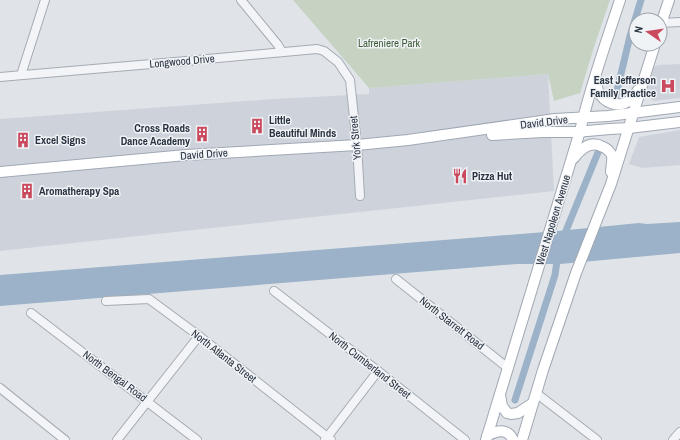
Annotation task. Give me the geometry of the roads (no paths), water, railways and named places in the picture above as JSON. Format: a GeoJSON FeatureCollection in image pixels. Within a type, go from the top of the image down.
{"type":"FeatureCollection","features":[{"type":"Feature","properties":{"kind":"main road","name":"West Napoleon Avenue"},"geometry":{"type":"LineString","coordinates":[[487,438],[583,117],[620,0]]}},
{"type":"Feature","properties":{"kind":"main road"},"geometry":{"type":"LineString","coordinates":[[665,12],[668,0]]}},
{"type":"Feature","properties":{"kind":"main road"},"geometry":{"type":"LineString","coordinates":[[522,440],[576,273],[611,184],[652,52]]}},
{"type":"Feature","properties":{"kind":"main road"},"geometry":{"type":"LineString","coordinates":[[595,79],[599,92],[605,100],[611,104],[623,104],[631,100],[642,85]]}},
{"type":"Feature","properties":{"kind":"main road","name":"David Drive"},"geometry":{"type":"LineString","coordinates":[[0,172],[186,155],[356,146],[555,120],[634,113],[680,107]]}},
{"type":"Feature","properties":{"kind":"main road","name":"David Drive"},"geometry":{"type":"LineString","coordinates":[[408,140],[537,132],[576,132],[680,122]]}},
{"type":"Feature","properties":{"kind":"main road"},"geometry":{"type":"LineString","coordinates":[[571,161],[585,146],[593,144],[606,148],[612,156],[611,184]]}},
{"type":"Feature","properties":{"kind":"main road"},"geometry":{"type":"LineString","coordinates":[[500,394],[502,406],[511,414],[518,413],[533,403]]}},
{"type":"Feature","properties":{"kind":"main road"},"geometry":{"type":"LineString","coordinates":[[487,438],[492,433],[504,431],[509,433],[513,440]]}},
{"type":"Feature","properties":{"kind":"street"},"geometry":{"type":"LineString","coordinates":[[21,75],[45,0]]}},
{"type":"Feature","properties":{"kind":"street"},"geometry":{"type":"LineString","coordinates":[[241,0],[282,52]]}},
{"type":"Feature","properties":{"kind":"street"},"geometry":{"type":"LineString","coordinates":[[668,24],[680,22]]}},
{"type":"Feature","properties":{"kind":"street","name":"Longwood Drive"},"geometry":{"type":"LineString","coordinates":[[0,76],[186,62],[317,49],[324,51],[338,62],[350,80]]}},
{"type":"Feature","properties":{"kind":"street","name":"York Street"},"geometry":{"type":"LineString","coordinates":[[350,80],[360,196]]}},
{"type":"Feature","properties":{"kind":"street","name":"North Starrett Road"},"geometry":{"type":"LineString","coordinates":[[396,279],[508,368]]}},
{"type":"Feature","properties":{"kind":"street","name":"North Cumberland Street"},"geometry":{"type":"LineString","coordinates":[[274,291],[465,440]]}},
{"type":"Feature","properties":{"kind":"street","name":"North Atlanta Street"},"geometry":{"type":"LineString","coordinates":[[106,301],[149,299],[199,336],[328,439]]}},
{"type":"Feature","properties":{"kind":"street","name":"North Bengal Road"},"geometry":{"type":"LineString","coordinates":[[31,313],[197,440]]}},
{"type":"Feature","properties":{"kind":"street"},"geometry":{"type":"LineString","coordinates":[[116,440],[199,336]]}},
{"type":"Feature","properties":{"kind":"street"},"geometry":{"type":"LineString","coordinates":[[328,439],[378,371]]}},
{"type":"Feature","properties":{"kind":"street"},"geometry":{"type":"LineString","coordinates":[[0,388],[65,440]]}},
{"type":"Feature","properties":{"kind":"street"},"geometry":{"type":"LineString","coordinates":[[536,393],[597,440]]}},
{"type":"Feature","properties":{"kind":"street"},"geometry":{"type":"LineString","coordinates":[[673,440],[680,432]]}},
{"type":"Feature","properties":{"kind":"water"},"geometry":{"type":"Polygon","coordinates":[[[680,222],[680,253],[560,264],[517,264],[0,306],[0,275],[558,231],[639,223],[680,222]]]}},
{"type":"Feature","properties":{"kind":"waterway"},"geometry":{"type":"LineString","coordinates":[[615,99],[630,36],[641,0]]}},
{"type":"Feature","properties":{"kind":"waterway"},"geometry":{"type":"LineString","coordinates":[[563,238],[599,150]]}},
{"type":"Feature","properties":{"kind":"waterway"},"geometry":{"type":"LineString","coordinates":[[515,400],[555,275],[558,254]]}},
{"type":"Feature","properties":{"kind":"place","name":"East Jefferson Family Practice"},"geometry":{"type":"Point","coordinates":[668,86]}},
{"type":"Feature","properties":{"kind":"place","name":"Little Beautiful Minds"},"geometry":{"type":"Point","coordinates":[257,126]}},
{"type":"Feature","properties":{"kind":"place","name":"Cross Roads Dance Academy"},"geometry":{"type":"Point","coordinates":[202,134]}},
{"type":"Feature","properties":{"kind":"place","name":"Excel Signs"},"geometry":{"type":"Point","coordinates":[23,140]}},
{"type":"Feature","properties":{"kind":"place","name":"Pizza Hut"},"geometry":{"type":"Point","coordinates":[460,176]}},
{"type":"Feature","properties":{"kind":"place","name":"Aromatherapy Spa"},"geometry":{"type":"Point","coordinates":[27,191]}},
{"type":"Feature","properties":{"kind":"park label","name":"Lafreniere Park"},"geometry":{"type":"Point","coordinates":[389,43]}}]}
